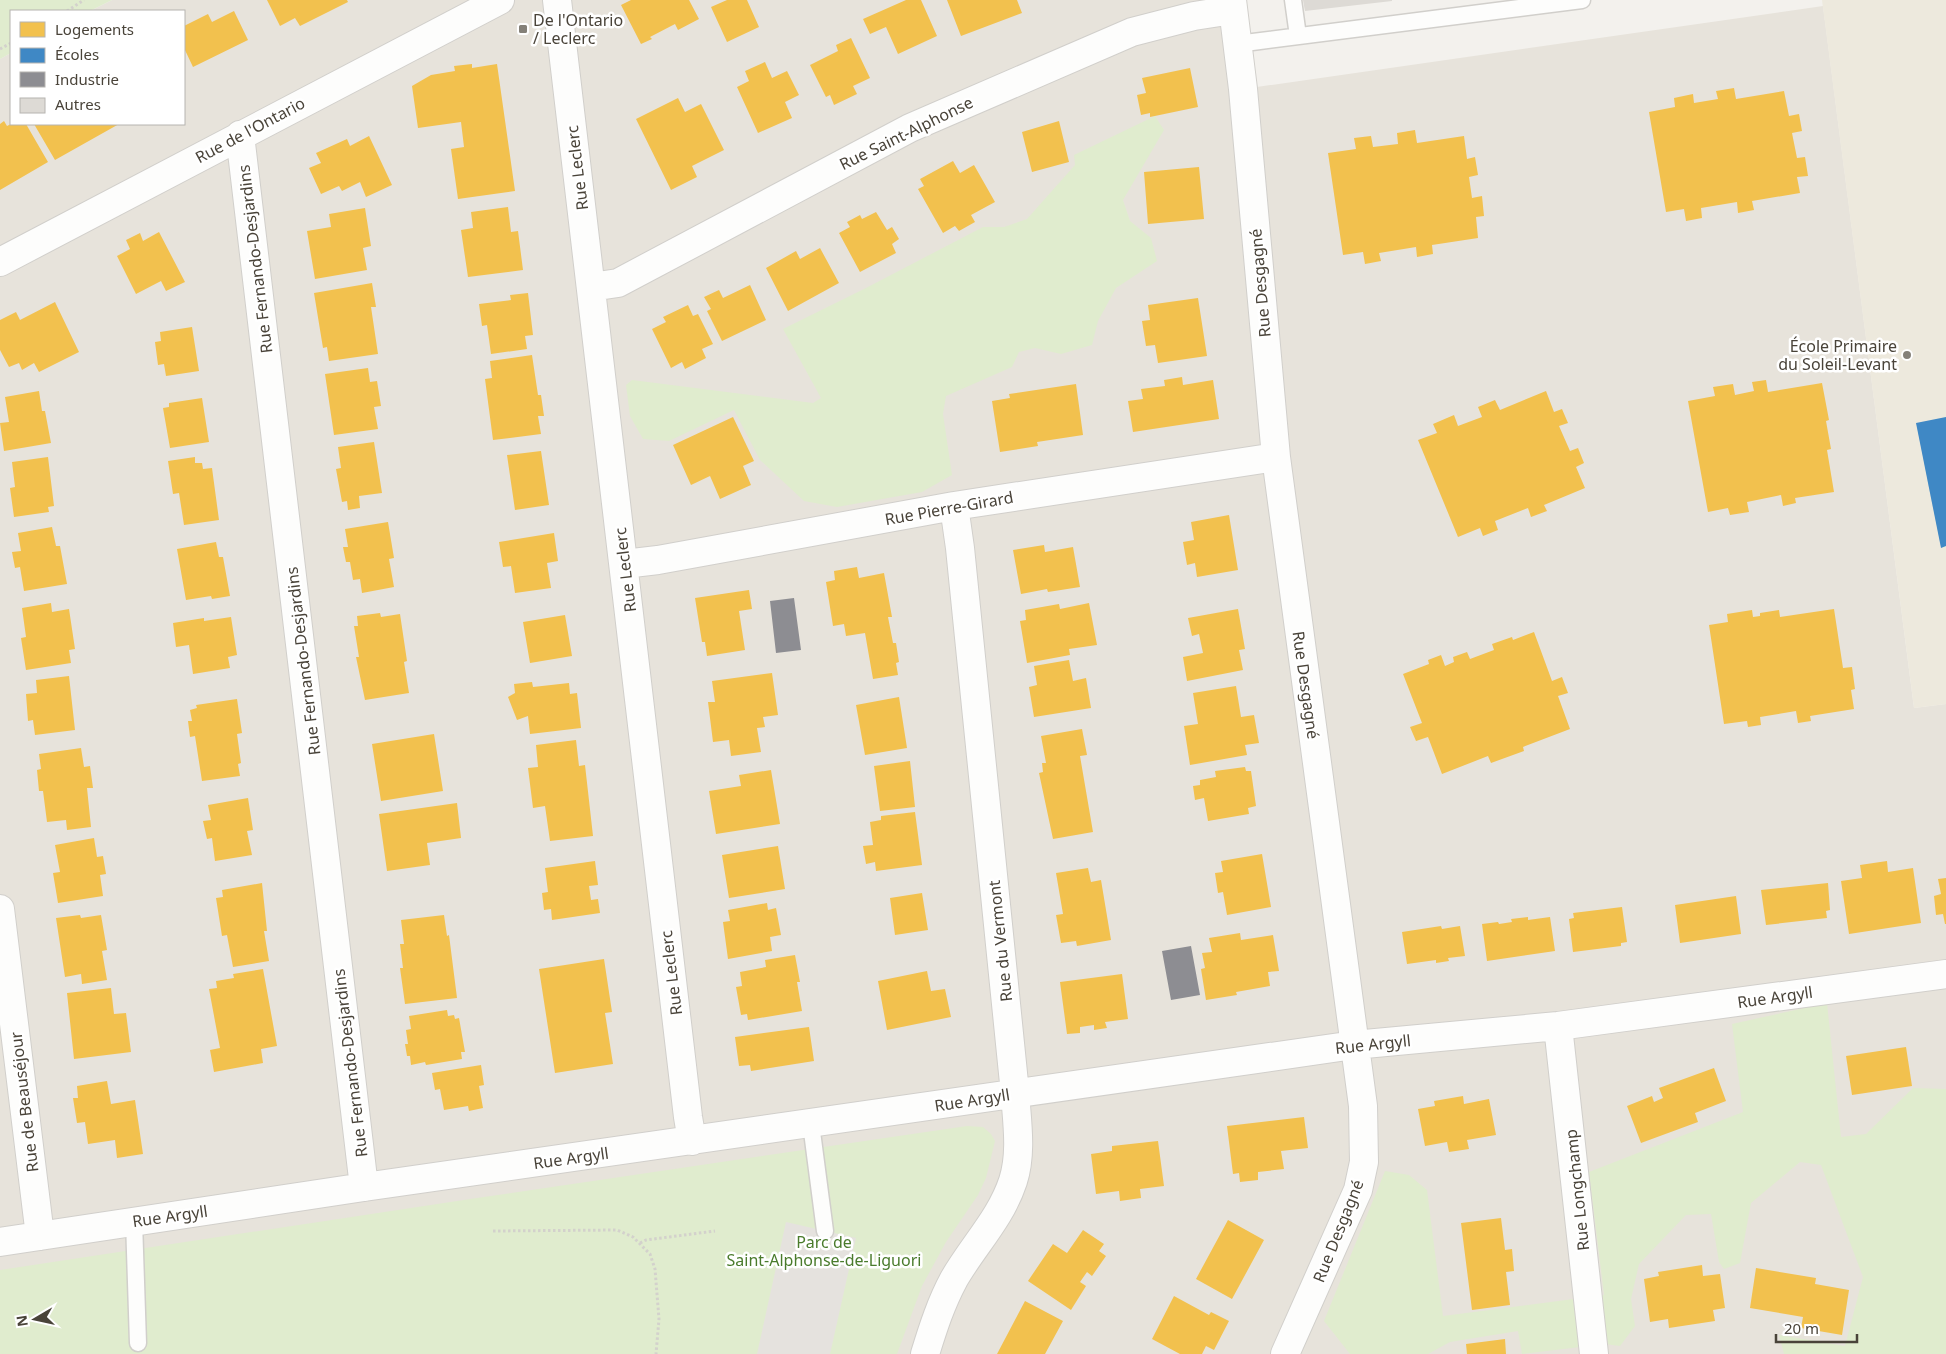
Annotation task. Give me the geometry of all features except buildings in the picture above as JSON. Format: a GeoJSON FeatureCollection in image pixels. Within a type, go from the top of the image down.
{"type":"FeatureCollection","features":[{"type":"Feature","properties":{"kind":"street","name":"Rue de l'Ontario"},"geometry":{"type":"LineString","coordinates":[[0,262],[500,0]]}},
{"type":"Feature","properties":{"kind":"street","name":"Rue Leclerc"},"geometry":{"type":"LineString","coordinates":[[557,0],[692,1141]]}},
{"type":"Feature","properties":{"kind":"street","name":"Rue Saint-Alphonse"},"geometry":{"type":"LineString","coordinates":[[591,287],[618,283],[910,128],[1132,32],[1233,5]]}},
{"type":"Feature","properties":{"kind":"street","name":"Rue Desgagné"},"geometry":{"type":"LineString","coordinates":[[1233,5],[1276,457],[1363,1106],[1364,1162],[1358,1190],[1285,1354]]}},
{"type":"Feature","properties":{"kind":"street","name":"Rue Fernando-Desjardins"},"geometry":{"type":"LineString","coordinates":[[240,135],[364,1187]]}},
{"type":"Feature","properties":{"kind":"street","name":"Rue Pierre-Girard"},"geometry":{"type":"LineString","coordinates":[[624,564],[667,558],[954,506],[1276,457]]}},
{"type":"Feature","properties":{"kind":"street","name":"Rue du Vermont"},"geometry":{"type":"LineString","coordinates":[[925,1354],[943,1301],[954,1279],[1000,1208],[1014,1180],[1018,1155],[1015,1093],[960,548],[954,506]]}},
{"type":"Feature","properties":{"kind":"street","name":"Rue de Beauséjour"},"geometry":{"type":"LineString","coordinates":[[0,909],[40,1236]]}},
{"type":"Feature","properties":{"kind":"street","name":"Rue Argyll"},"geometry":{"type":"LineString","coordinates":[[0,1242],[364,1187],[1354,1045],[1558,1026],[1946,974]]}},
{"type":"Feature","properties":{"kind":"street","name":"Rue Longchamp"},"geometry":{"type":"LineString","coordinates":[[1558,1026],[1594,1354]]}},
{"type":"Feature","properties":{"kind":"lane"},"geometry":{"type":"LineString","coordinates":[[1293,0],[1298,36]]}},
{"type":"Feature","properties":{"kind":"lane"},"geometry":{"type":"LineString","coordinates":[[1237,44],[1582,0]]}},
{"type":"Feature","properties":{"kind":"lane"},"geometry":{"type":"LineString","coordinates":[[811,1124],[825,1231]]}},
{"type":"Feature","properties":{"kind":"lane"},"geometry":{"type":"LineString","coordinates":[[134,1221],[138,1343]]}},
{"type":"Feature","properties":{"kind":"path"},"geometry":{"type":"LineString","coordinates":[[69,10],[84,0]]}},
{"type":"Feature","properties":{"kind":"path"},"geometry":{"type":"LineString","coordinates":[[493,1231],[617,1230],[633,1237],[650,1254],[655,1269],[659,1320],[656,1354]]}},
{"type":"Feature","properties":{"kind":"path"},"geometry":{"type":"LineString","coordinates":[[639,1243],[646,1240],[715,1231]]}},
{"type":"Feature","properties":{"kind":"shaded area"},"geometry":{"type":"Polygon","coordinates":[[[112,0],[1232,0],[1243,89],[1823,6],[1914,708],[1946,704],[1946,1354],[0,1354],[0,59],[10,54],[10,125],[185,125],[185,10],[92,10],[112,0]]]}},
{"type":"Feature","properties":{"kind":"shaded area","name":"École Primaire du Soleil-Levant"},"geometry":{"type":"Polygon","coordinates":[[[1822,0],[1946,0],[1946,704],[1914,708],[1822,0]]]}},
{"type":"Feature","properties":{"kind":"shaded area"},"geometry":{"type":"Polygon","coordinates":[[[786,1222],[856,1238],[830,1354],[757,1354],[786,1222]]]}},
{"type":"Feature","properties":{"kind":"green space"},"geometry":{"type":"Polygon","coordinates":[[[0,0],[112,0],[92,10],[10,10],[10,54],[0,59],[0,0]]]}},
{"type":"Feature","properties":{"kind":"green space"},"geometry":{"type":"Polygon","coordinates":[[[1155,116],[1164,130],[1123,200],[1130,221],[1151,238],[1157,261],[1116,288],[1098,321],[1092,345],[1061,354],[1035,348],[1019,352],[1012,367],[946,396],[943,414],[952,475],[922,492],[837,507],[804,501],[760,460],[734,410],[669,441],[643,439],[630,416],[626,385],[632,380],[813,403],[821,398],[783,329],[983,227],[1004,227],[1027,219],[1075,165],[1074,155],[1155,116]]]}},
{"type":"Feature","properties":{"kind":"green space"},"geometry":{"type":"Polygon","coordinates":[[[1827,1003],[1841,1137],[1866,1134],[1913,1088],[1946,1089],[1946,1354],[1784,1354],[1779,1335],[1845,1346],[1863,1277],[1821,1165],[1800,1162],[1751,1203],[1740,1263],[1724,1269],[1719,1262],[1711,1214],[1686,1215],[1639,1264],[1631,1299],[1635,1326],[1620,1346],[1605,1344],[1522,1354],[1518,1331],[1450,1342],[1428,1354],[1350,1354],[1324,1321],[1385,1171],[1409,1175],[1427,1190],[1443,1316],[1604,1295],[1589,1172],[1743,1112],[1732,1024],[1827,1003]]]}},
{"type":"Feature","properties":{"kind":"green space","name":"Parc de Saint-Alphonse-de-Liguori"},"geometry":{"type":"Polygon","coordinates":[[[967,1126],[983,1127],[991,1134],[995,1141],[986,1178],[978,1195],[946,1242],[922,1286],[897,1354],[0,1354],[0,1270],[967,1126]]]}},
{"type":"Feature","properties":{"kind":"place","name":"De l'Ontario / Leclerc"},"geometry":{"type":"Point","coordinates":[523,29]}},
{"type":"Feature","properties":{"kind":"place","name":"École Primaire du Soleil-Levant"},"geometry":{"type":"Point","coordinates":[1907,355]}}]}
